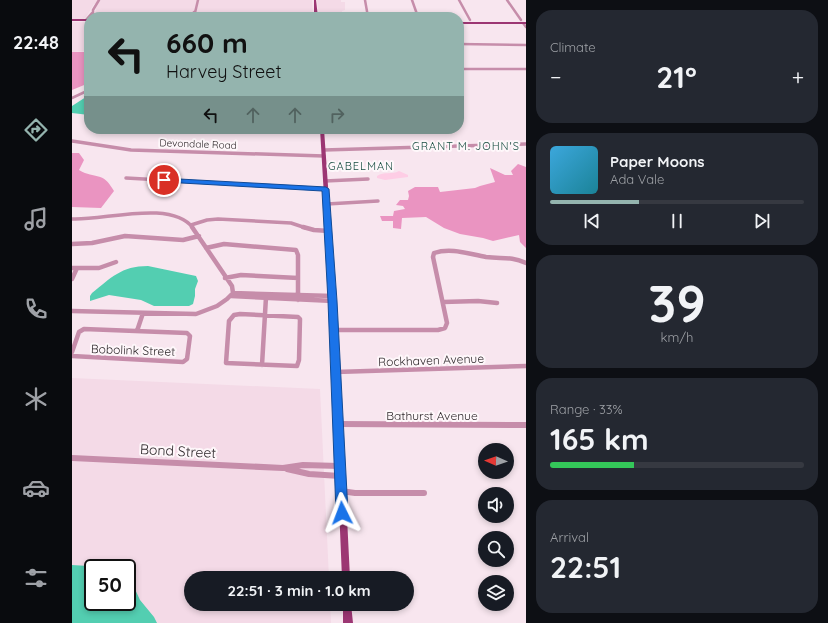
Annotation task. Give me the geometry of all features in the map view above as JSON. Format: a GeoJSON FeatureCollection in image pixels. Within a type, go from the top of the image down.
{"type":"FeatureCollection","features":[{"type":"Feature","properties":{"kind":"main road"},"geometry":{"type":"LineString","coordinates":[[315,0],[316,12]]}},
{"type":"Feature","properties":{"kind":"main road"},"geometry":{"type":"LineString","coordinates":[[72,20],[84,20]]}},
{"type":"Feature","properties":{"kind":"main road"},"geometry":{"type":"LineString","coordinates":[[464,21],[524,22]]}},
{"type":"Feature","properties":{"kind":"main road"},"geometry":{"type":"LineString","coordinates":[[322,134],[333,298],[340,476],[346,571]]}},
{"type":"Feature","properties":{"kind":"main road"},"geometry":{"type":"LineString","coordinates":[[347,611],[348,623]]}},
{"type":"Feature","properties":{"kind":"street"},"geometry":{"type":"LineString","coordinates":[[93,12],[99,0]]}},
{"type":"Feature","properties":{"kind":"street"},"geometry":{"type":"LineString","coordinates":[[194,12],[198,0]]}},
{"type":"Feature","properties":{"kind":"street"},"geometry":{"type":"LineString","coordinates":[[364,0],[367,12]]}},
{"type":"Feature","properties":{"kind":"street"},"geometry":{"type":"LineString","coordinates":[[412,0],[416,12]]}},
{"type":"Feature","properties":{"kind":"street"},"geometry":{"type":"LineString","coordinates":[[459,0],[469,21]]}},
{"type":"Feature","properties":{"kind":"street"},"geometry":{"type":"LineString","coordinates":[[507,0],[524,22],[526,28]]}},
{"type":"Feature","properties":{"kind":"street"},"geometry":{"type":"LineString","coordinates":[[464,44],[526,44]]}},
{"type":"Feature","properties":{"kind":"street"},"geometry":{"type":"LineString","coordinates":[[464,69],[526,69]]}},
{"type":"Feature","properties":{"kind":"street"},"geometry":{"type":"LineString","coordinates":[[72,98],[84,92]]}},
{"type":"Feature","properties":{"kind":"street","name":"Devondale Road"},"geometry":{"type":"LineString","coordinates":[[72,141],[132,150],[324,153],[526,144]]}},
{"type":"Feature","properties":{"kind":"street"},"geometry":{"type":"LineString","coordinates":[[126,178],[326,189]]}},
{"type":"Feature","properties":{"kind":"street"},"geometry":{"type":"LineString","coordinates":[[325,181],[368,179]]}},
{"type":"Feature","properties":{"kind":"street"},"geometry":{"type":"LineString","coordinates":[[327,204],[378,201]]}},
{"type":"Feature","properties":{"kind":"street"},"geometry":{"type":"LineString","coordinates":[[72,219],[90,220],[122,214],[143,214],[176,216],[185,220],[191,225],[233,288],[232,294]]}},
{"type":"Feature","properties":{"kind":"street"},"geometry":{"type":"LineString","coordinates":[[191,225],[207,220],[218,219],[292,223],[314,230],[329,231]]}},
{"type":"Feature","properties":{"kind":"street"},"geometry":{"type":"LineString","coordinates":[[72,244],[92,243],[125,236],[183,240],[198,236]]}},
{"type":"Feature","properties":{"kind":"street"},"geometry":{"type":"LineString","coordinates":[[206,248],[224,244],[294,248],[298,252],[298,298]]}},
{"type":"Feature","properties":{"kind":"street"},"geometry":{"type":"LineString","coordinates":[[334,330],[438,330],[445,328],[447,323],[433,257],[436,252],[458,251],[488,257],[511,258],[526,263]]}},
{"type":"Feature","properties":{"kind":"street"},"geometry":{"type":"LineString","coordinates":[[72,279],[74,268],[99,268],[116,262]]}},
{"type":"Feature","properties":{"kind":"street"},"geometry":{"type":"LineString","coordinates":[[225,278],[241,274],[298,278]]}},
{"type":"Feature","properties":{"kind":"street"},"geometry":{"type":"LineString","coordinates":[[72,311],[179,314],[201,313],[232,294],[298,298],[333,298]]}},
{"type":"Feature","properties":{"kind":"street"},"geometry":{"type":"LineString","coordinates":[[262,365],[264,315],[267,296]]}},
{"type":"Feature","properties":{"kind":"street"},"geometry":{"type":"LineString","coordinates":[[443,302],[478,301],[497,303]]}},
{"type":"Feature","properties":{"kind":"street","name":"Bobolink Street"},"geometry":{"type":"LineString","coordinates":[[137,331],[143,313]]}},
{"type":"Feature","properties":{"kind":"street"},"geometry":{"type":"LineString","coordinates":[[236,314],[298,317],[300,319],[298,366],[262,365],[226,363],[225,360],[229,321],[231,317],[236,314]]}},
{"type":"Feature","properties":{"kind":"street","name":"Bobolink Street"},"geometry":{"type":"LineString","coordinates":[[72,352],[81,329],[188,333],[190,336],[187,359],[183,362],[72,356]]}},
{"type":"Feature","properties":{"kind":"street","name":"Rockhaven Avenue"},"geometry":{"type":"LineString","coordinates":[[336,372],[526,366]]}},
{"type":"Feature","properties":{"kind":"street","name":"Bathurst Avenue"},"geometry":{"type":"LineString","coordinates":[[338,424],[526,425]]}},
{"type":"Feature","properties":{"kind":"street","name":"Bond Street"},"geometry":{"type":"LineString","coordinates":[[72,458],[283,468],[309,474],[340,476]]}},
{"type":"Feature","properties":{"kind":"street","name":"Bond Street"},"geometry":{"type":"LineString","coordinates":[[283,468],[303,465],[340,466]]}},
{"type":"Feature","properties":{"kind":"street"},"geometry":{"type":"LineString","coordinates":[[341,491],[355,493],[424,493]]}},
{"type":"Feature","properties":{"kind":"shaded area"},"geometry":{"type":"Polygon","coordinates":[[[72,0],[312,0],[313,12],[95,12],[97,4],[94,4],[89,12],[84,12],[84,18],[72,19],[72,0]]]}},
{"type":"Feature","properties":{"kind":"shaded area"},"geometry":{"type":"Polygon","coordinates":[[[317,0],[341,0],[341,2],[345,2],[345,10],[342,12],[318,12],[317,0]]]}},
{"type":"Feature","properties":{"kind":"shaded area"},"geometry":{"type":"Polygon","coordinates":[[[72,22],[84,22],[84,51],[72,52],[72,22]]]}},
{"type":"Feature","properties":{"kind":"shaded area"},"geometry":{"type":"Polygon","coordinates":[[[72,52],[84,52],[84,85],[72,90],[72,52]]]}},
{"type":"Feature","properties":{"kind":"shaded area"},"geometry":{"type":"Polygon","coordinates":[[[84,98],[84,114],[72,113],[72,106],[84,98]]]}},
{"type":"Feature","properties":{"kind":"shaded area"},"geometry":{"type":"Polygon","coordinates":[[[72,153],[79,153],[84,160],[79,170],[106,180],[114,191],[101,208],[72,207],[72,153]]]}},
{"type":"Feature","properties":{"kind":"shaded area"},"geometry":{"type":"Polygon","coordinates":[[[518,164],[526,167],[526,248],[520,242],[519,235],[493,241],[460,234],[444,228],[426,217],[402,218],[401,229],[393,228],[393,221],[382,221],[380,216],[393,216],[394,211],[405,209],[403,206],[396,205],[400,200],[408,200],[408,191],[415,187],[438,187],[440,192],[475,188],[495,182],[490,168],[505,175],[513,175],[511,171],[518,164]]]}},
{"type":"Feature","properties":{"kind":"shaded area"},"geometry":{"type":"Polygon","coordinates":[[[399,171],[408,175],[408,177],[385,180],[377,178],[377,176],[385,173],[394,173],[399,171]]]}},
{"type":"Feature","properties":{"kind":"shaded area"},"geometry":{"type":"Polygon","coordinates":[[[148,266],[196,276],[198,281],[195,289],[193,304],[189,306],[154,306],[141,300],[109,295],[90,301],[90,296],[92,293],[117,274],[131,268],[148,266]]]}},
{"type":"Feature","properties":{"kind":"shaded area"},"geometry":{"type":"Polygon","coordinates":[[[72,378],[320,389],[329,571],[184,571],[184,611],[330,611],[331,623],[72,623],[72,378]]]}},
{"type":"Feature","properties":{"kind":"shaded area"},"geometry":{"type":"Polygon","coordinates":[[[72,565],[84,566],[84,611],[136,611],[136,591],[140,600],[157,623],[72,623],[72,565]]]}},
{"type":"Feature","properties":{"kind":"district","name":"GRANT M. JOHN'S"},"geometry":{"type":"Point","coordinates":[466,146]}},
{"type":"Feature","properties":{"kind":"district","name":"GABELMAN"},"geometry":{"type":"Point","coordinates":[361,166]}},
{"type":"Feature","properties":{"kind":"route"},"geometry":{"type":"LineString","coordinates":[[164,180],[326,189],[333,301],[342,513]]}}]}
